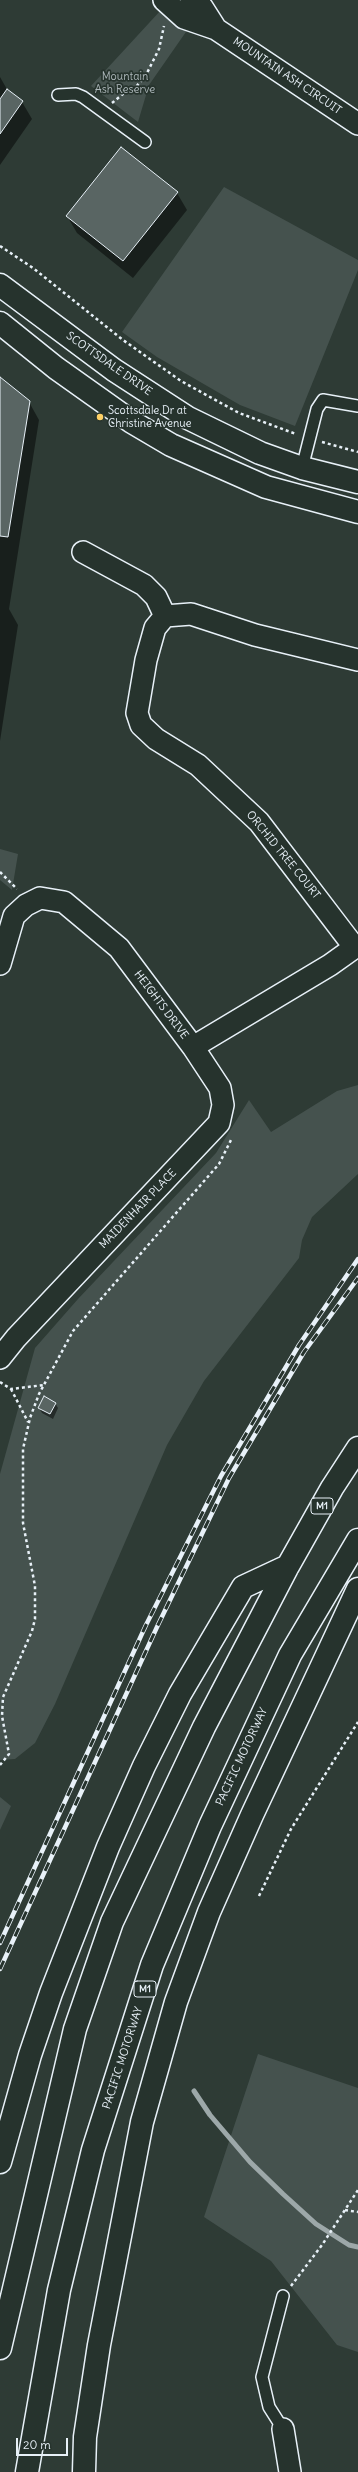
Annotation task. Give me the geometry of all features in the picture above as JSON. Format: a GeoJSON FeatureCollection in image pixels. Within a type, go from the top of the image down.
{"type":"FeatureCollection","features":[{"type":"Feature","properties":{"kind":"main road","name":"SCOTTSDALE DRIVE"},"geometry":{"type":"LineString","coordinates":[[0,285],[114,370],[188,418],[260,453],[302,468],[358,482]]}},
{"type":"Feature","properties":{"kind":"main road"},"geometry":{"type":"LineString","coordinates":[[0,323],[56,368],[126,418],[170,445],[266,487],[358,512]]}},
{"type":"Feature","properties":{"kind":"main road","name":"M1"},"geometry":{"type":"LineString","coordinates":[[0,2348],[76,2028],[112,1922],[204,1728],[288,1566],[332,1488],[358,1448]]}},
{"type":"Feature","properties":{"kind":"main road","name":"PACIFIC MOTORWAY"},"geometry":{"type":"LineString","coordinates":[[28,2472],[59,2290],[93,2150],[152,1965],[210,1826],[290,1655],[358,1540]]}},
{"type":"Feature","properties":{"kind":"main road"},"geometry":{"type":"LineString","coordinates":[[0,2162],[30,2055],[51,1993],[108,1847],[144,1766],[180,1694],[243,1587],[288,1566]]}},
{"type":"Feature","properties":{"kind":"main road"},"geometry":{"type":"LineString","coordinates":[[84,2472],[85,2437],[97,2360],[142,2122],[176,2002],[209,1912],[252,1815],[358,1589]]}},
{"type":"Feature","properties":{"kind":"street","name":"MOUNTAIN ASH CIRCUIT"},"geometry":{"type":"LineString","coordinates":[[164,0],[184,18],[216,29],[358,124]]}},
{"type":"Feature","properties":{"kind":"street","name":"MOUNTAIN ASH CIRCUIT"},"geometry":{"type":"LineString","coordinates":[[191,0],[202,7],[216,29]]}},
{"type":"Feature","properties":{"kind":"street"},"geometry":{"type":"LineString","coordinates":[[83,552],[144,586],[156,597],[165,616],[191,614],[255,635],[358,660]]}},
{"type":"Feature","properties":{"kind":"street","name":"ORCHID TREE COURT"},"geometry":{"type":"LineString","coordinates":[[165,616],[155,628],[146,660],[137,713],[141,725],[156,739],[198,765],[259,822],[356,946]]}},
{"type":"Feature","properties":{"kind":"street","name":"HEIGHTS DRIVE"},"geometry":{"type":"LineString","coordinates":[[0,964],[14,916],[26,905],[40,898],[64,902],[119,948],[193,1047],[330,966],[356,946]]}},
{"type":"Feature","properties":{"kind":"street","name":"MAIDENHAIR PLACE"},"geometry":{"type":"LineString","coordinates":[[0,1358],[21,1332],[219,1123],[223,1105],[220,1088],[193,1047]]}},
{"type":"Feature","properties":{"kind":"street"},"geometry":{"type":"LineString","coordinates":[[283,2429],[290,2472]]}},
{"type":"Feature","properties":{"kind":"lane"},"geometry":{"type":"LineString","coordinates":[[58,95],[76,94],[145,142]]}},
{"type":"Feature","properties":{"kind":"lane"},"geometry":{"type":"LineString","coordinates":[[302,468],[317,409],[323,400],[358,406]]}},
{"type":"Feature","properties":{"kind":"lane"},"geometry":{"type":"LineString","coordinates":[[283,2296],[262,2377],[269,2407],[283,2429]]}},
{"type":"Feature","properties":{"kind":"path"},"geometry":{"type":"LineString","coordinates":[[93,105],[100,96],[111,104],[123,94],[135,88],[146,75],[159,49],[164,20]]}},
{"type":"Feature","properties":{"kind":"path"},"geometry":{"type":"LineString","coordinates":[[0,246],[33,268],[123,340],[182,381],[239,413],[309,438],[358,452]]}},
{"type":"Feature","properties":{"kind":"path"},"geometry":{"type":"LineString","coordinates":[[0,872],[15,886],[26,905]]}},
{"type":"Feature","properties":{"kind":"path"},"geometry":{"type":"LineString","coordinates":[[0,1765],[9,1754],[2,1716],[4,1697],[32,1631],[35,1619],[35,1586],[23,1523],[23,1449],[28,1422],[44,1385],[73,1331],[219,1164],[234,1134]]}},
{"type":"Feature","properties":{"kind":"path"},"geometry":{"type":"LineString","coordinates":[[0,1382],[11,1389],[28,1422]]}},
{"type":"Feature","properties":{"kind":"path"},"geometry":{"type":"LineString","coordinates":[[11,1389],[44,1385]]}},
{"type":"Feature","properties":{"kind":"path"},"geometry":{"type":"LineString","coordinates":[[259,1896],[291,1829],[358,1722]]}},
{"type":"Feature","properties":{"kind":"path"},"geometry":{"type":"LineString","coordinates":[[283,2296],[322,2245],[358,2190]]}},
{"type":"Feature","properties":{"kind":"path"},"geometry":{"type":"LineString","coordinates":[[345,2210],[358,2212]]}},
{"type":"Feature","properties":{"kind":"green space","name":"Mountain Ash Reserve"},"geometry":{"type":"Polygon","coordinates":[[[161,10],[188,29],[149,85],[138,122],[91,86],[161,10]]]}},
{"type":"Feature","properties":{"kind":"green space"},"geometry":{"type":"Polygon","coordinates":[[[224,187],[358,260],[358,270],[295,426],[240,405],[157,357],[122,332],[224,187]]]}},
{"type":"Feature","properties":{"kind":"green space"},"geometry":{"type":"Polygon","coordinates":[[[0,849],[18,854],[12,890],[0,880],[0,849]]]}},
{"type":"Feature","properties":{"kind":"green space"},"geometry":{"type":"Polygon","coordinates":[[[358,1085],[358,1174],[312,1217],[302,1240],[299,1258],[204,1381],[167,1445],[55,1704],[35,1743],[15,1759],[0,1760],[0,1474],[35,1348],[78,1299],[216,1153],[249,1100],[271,1132],[337,1091],[358,1085]]]}},
{"type":"Feature","properties":{"kind":"green space"},"geometry":{"type":"Polygon","coordinates":[[[0,1797],[11,1806],[0,1830],[0,1797]]]}},
{"type":"Feature","properties":{"kind":"green space"},"geometry":{"type":"Polygon","coordinates":[[[258,2054],[358,2088],[358,2352],[337,2345],[271,2261],[204,2217],[258,2054]]]}},
{"type":"Feature","properties":{"kind":"building"},"geometry":{"type":"Polygon","coordinates":[[[7,89],[23,101],[0,134],[0,99],[7,89]]]}},
{"type":"Feature","properties":{"kind":"building"},"geometry":{"type":"Polygon","coordinates":[[[121,147],[178,192],[123,261],[66,216],[121,147]]]}},
{"type":"Feature","properties":{"kind":"building"},"geometry":{"type":"Polygon","coordinates":[[[0,377],[30,401],[8,537],[0,536],[0,377]]]}},
{"type":"Feature","properties":{"kind":"building"},"geometry":{"type":"Polygon","coordinates":[[[44,1396],[56,1403],[50,1414],[38,1408],[44,1396]]]}},
{"type":"Feature","properties":{"kind":"waterway"},"geometry":{"type":"LineString","coordinates":[[194,2091],[210,2115],[250,2162],[283,2194],[316,2224],[349,2245],[358,2247]]}},
{"type":"Feature","properties":{"kind":"railway"},"geometry":{"type":"LineString","coordinates":[[0,1943],[146,1625],[221,1476],[299,1345],[358,1259]]}},
{"type":"Feature","properties":{"kind":"railway"},"geometry":{"type":"LineString","coordinates":[[0,1969],[157,1627],[229,1478],[304,1352],[358,1278]]}},
{"type":"Feature","properties":{"kind":"place","name":"Scottsdale Dr at Christine Avenue"},"geometry":{"type":"Point","coordinates":[100,417]}}]}
